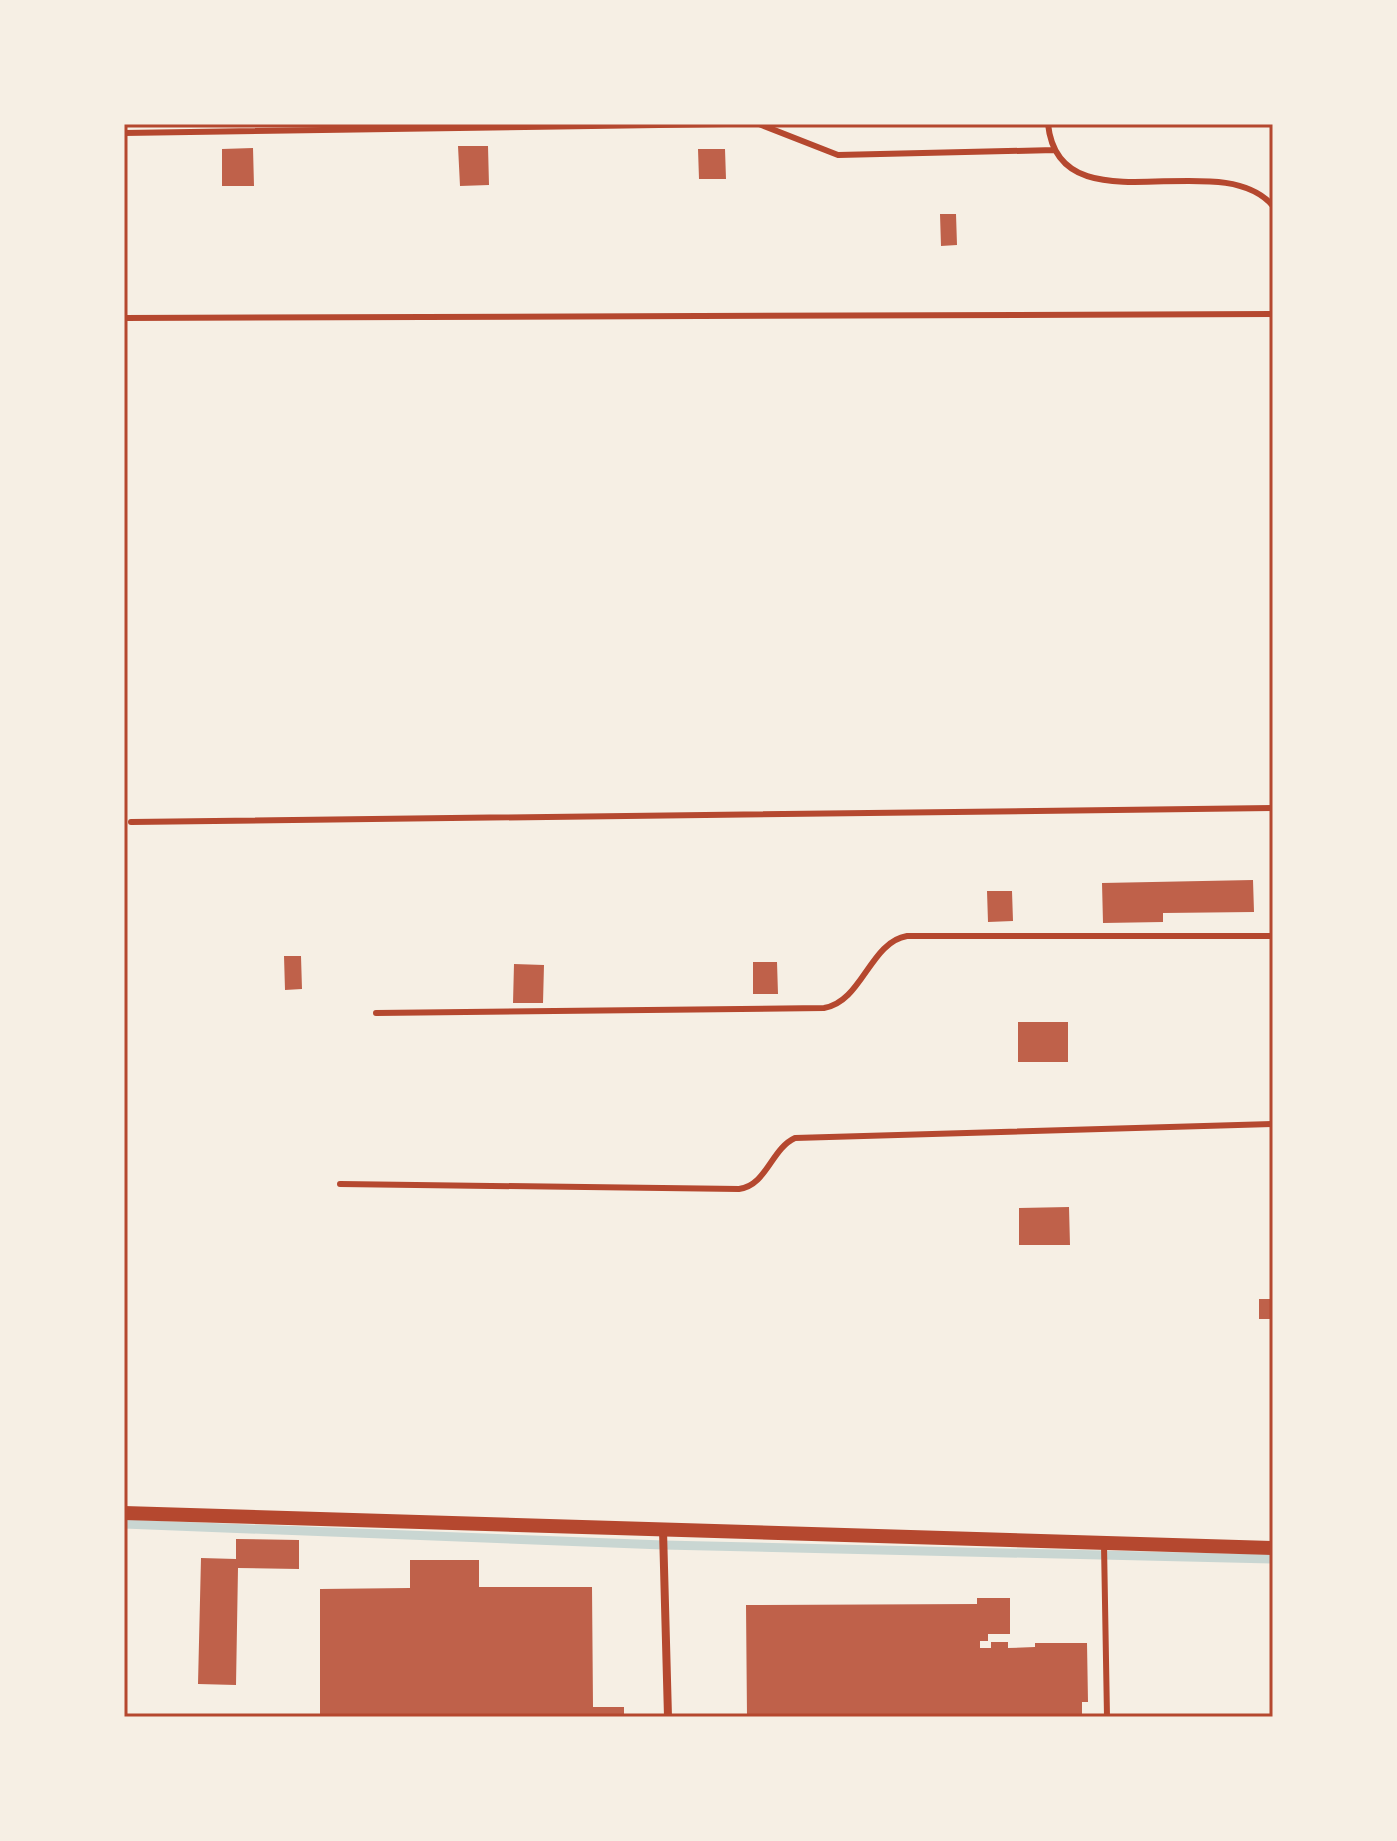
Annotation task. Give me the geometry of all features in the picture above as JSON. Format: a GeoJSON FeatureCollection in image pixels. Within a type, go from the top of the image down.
{"type":"FeatureCollection","features":[{"type":"Feature","properties":{"kind":"street"},"geometry":{"type":"LineString","coordinates":[[124,1513],[1273,1548]]}},
{"type":"Feature","properties":{"kind":"street"},"geometry":{"type":"LineString","coordinates":[[663,1530],[668,1717]]}},
{"type":"Feature","properties":{"kind":"lane"},"geometry":{"type":"LineString","coordinates":[[124,133],[726,124]]}},
{"type":"Feature","properties":{"kind":"lane"},"geometry":{"type":"LineString","coordinates":[[759,124],[838,155],[1055,150]]}},
{"type":"Feature","properties":{"kind":"lane"},"geometry":{"type":"LineString","coordinates":[[1048,124],[1055,150],[1064,164],[1080,175],[1108,181],[1232,183],[1267,198],[1273,206]]}},
{"type":"Feature","properties":{"kind":"lane"},"geometry":{"type":"LineString","coordinates":[[124,318],[1273,314]]}},
{"type":"Feature","properties":{"kind":"lane"},"geometry":{"type":"LineString","coordinates":[[131,822],[1273,808]]}},
{"type":"Feature","properties":{"kind":"lane"},"geometry":{"type":"LineString","coordinates":[[376,1013],[824,1008],[842,999],[889,944],[901,937],[1273,936]]}},
{"type":"Feature","properties":{"kind":"lane"},"geometry":{"type":"LineString","coordinates":[[340,1184],[739,1189],[754,1184],[786,1143],[795,1138],[1273,1124]]}},
{"type":"Feature","properties":{"kind":"lane"},"geometry":{"type":"LineString","coordinates":[[1104,1545],[1107,1717]]}},
{"type":"Feature","properties":{"kind":"building"},"geometry":{"type":"Polygon","coordinates":[[[458,146],[488,146],[489,185],[460,186],[458,146]]]}},
{"type":"Feature","properties":{"kind":"building"},"geometry":{"type":"Polygon","coordinates":[[[253,148],[254,186],[222,186],[222,149],[253,148]]]}},
{"type":"Feature","properties":{"kind":"building"},"geometry":{"type":"Polygon","coordinates":[[[698,149],[725,149],[726,179],[699,179],[698,149]]]}},
{"type":"Feature","properties":{"kind":"building"},"geometry":{"type":"Polygon","coordinates":[[[940,214],[956,214],[957,245],[941,246],[940,214]]]}},
{"type":"Feature","properties":{"kind":"building"},"geometry":{"type":"Polygon","coordinates":[[[1253,880],[1254,912],[1163,913],[1163,922],[1103,923],[1102,883],[1253,880]]]}},
{"type":"Feature","properties":{"kind":"building"},"geometry":{"type":"Polygon","coordinates":[[[987,891],[1012,891],[1013,921],[988,922],[987,891]]]}},
{"type":"Feature","properties":{"kind":"building"},"geometry":{"type":"Polygon","coordinates":[[[284,956],[301,956],[302,989],[285,990],[284,956]]]}},
{"type":"Feature","properties":{"kind":"building"},"geometry":{"type":"Polygon","coordinates":[[[753,962],[777,962],[778,994],[753,994],[753,962]]]}},
{"type":"Feature","properties":{"kind":"building"},"geometry":{"type":"Polygon","coordinates":[[[514,964],[544,965],[543,1003],[513,1003],[514,964]]]}},
{"type":"Feature","properties":{"kind":"building"},"geometry":{"type":"Polygon","coordinates":[[[1018,1022],[1068,1022],[1068,1062],[1018,1062],[1018,1022]]]}},
{"type":"Feature","properties":{"kind":"building"},"geometry":{"type":"Polygon","coordinates":[[[1069,1207],[1070,1245],[1019,1245],[1019,1208],[1069,1207]]]}},
{"type":"Feature","properties":{"kind":"building"},"geometry":{"type":"Polygon","coordinates":[[[1259,1299],[1273,1299],[1273,1319],[1259,1319],[1259,1299]]]}},
{"type":"Feature","properties":{"kind":"building"},"geometry":{"type":"Polygon","coordinates":[[[236,1539],[299,1540],[299,1569],[238,1568],[236,1685],[198,1684],[201,1558],[236,1559],[236,1539]]]}},
{"type":"Feature","properties":{"kind":"building"},"geometry":{"type":"Polygon","coordinates":[[[410,1560],[479,1560],[479,1587],[592,1587],[593,1707],[624,1707],[624,1717],[320,1717],[320,1589],[410,1588],[410,1560]]]}},
{"type":"Feature","properties":{"kind":"building"},"geometry":{"type":"Polygon","coordinates":[[[977,1598],[1010,1598],[1010,1634],[988,1634],[988,1641],[980,1641],[980,1648],[991,1648],[991,1642],[1008,1642],[1008,1648],[1035,1647],[1035,1643],[1087,1643],[1088,1702],[1082,1702],[1082,1717],[747,1717],[746,1605],[977,1604],[977,1598]]]}},
{"type":"Feature","properties":{"kind":"waterway"},"geometry":{"type":"LineString","coordinates":[[124,1524],[663,1545],[1273,1559]]}}]}
